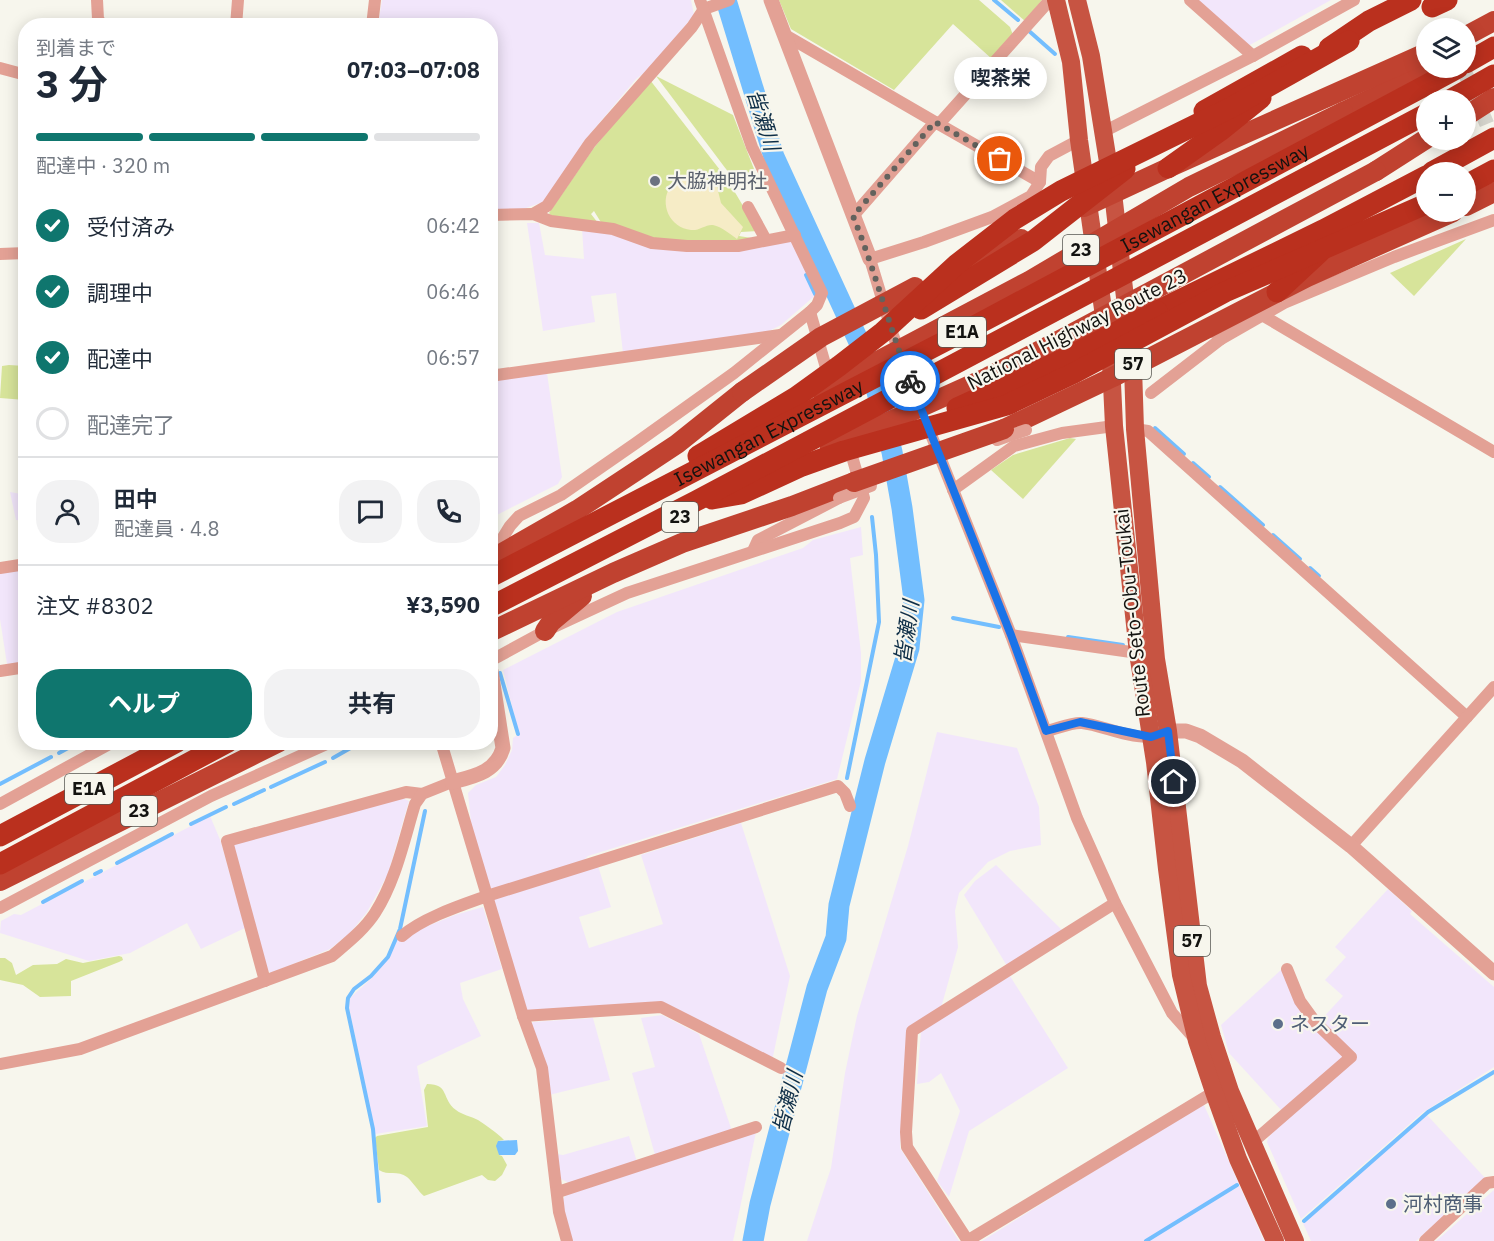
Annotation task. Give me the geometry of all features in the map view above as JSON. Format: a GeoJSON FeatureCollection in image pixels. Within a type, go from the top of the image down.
{"type":"FeatureCollection","features":[{"type":"Feature","properties":{"kind":"highway"},"geometry":{"type":"LineString","coordinates":[[599,520],[724,439],[796,397],[883,332],[978,247],[1015,219],[1061,191],[1232,106],[1349,41],[1447,0]]}},
{"type":"Feature","properties":{"kind":"highway"},"geometry":{"type":"LineString","coordinates":[[859,371],[916,312],[1033,241],[1188,120],[1290,62],[1406,3]]}},
{"type":"Feature","properties":{"kind":"highway"},"geometry":{"type":"LineString","coordinates":[[1168,168],[1319,55],[1369,21]]}},
{"type":"Feature","properties":{"kind":"highway"},"geometry":{"type":"LineString","coordinates":[[1476,42],[1486,30]]}},
{"type":"Feature","properties":{"kind":"highway"},"geometry":{"type":"LineString","coordinates":[[1476,57],[1494,46]]}},
{"type":"Feature","properties":{"kind":"highway","name":"23"},"geometry":{"type":"LineString","coordinates":[[498,554],[577,510],[677,444],[742,392],[821,337],[915,287],[1088,205],[1416,57]]}},
{"type":"Feature","properties":{"kind":"highway"},"geometry":{"type":"LineString","coordinates":[[1468,90],[1494,75]]}},
{"type":"Feature","properties":{"kind":"highway","name":"23"},"geometry":{"type":"LineString","coordinates":[[498,571],[685,469],[821,391],[1029,280],[1189,187],[1416,77]]}},
{"type":"Feature","properties":{"kind":"highway","name":"Isewangan Expressway"},"geometry":{"type":"LineString","coordinates":[[498,571],[1010,307],[1439,78]]}},
{"type":"Feature","properties":{"kind":"highway"},"geometry":{"type":"LineString","coordinates":[[1476,110],[1494,98]]}},
{"type":"Feature","properties":{"kind":"highway","name":"Isewangan Expressway"},"geometry":{"type":"LineString","coordinates":[[498,605],[1416,119]]}},
{"type":"Feature","properties":{"kind":"highway"},"geometry":{"type":"LineString","coordinates":[[1450,162],[1494,138]]}},
{"type":"Feature","properties":{"kind":"highway"},"geometry":{"type":"LineString","coordinates":[[1458,162],[1494,138]]}},
{"type":"Feature","properties":{"kind":"highway","name":"National Highway Route 23"},"geometry":{"type":"LineString","coordinates":[[498,605],[610,549],[988,377],[1376,171],[1416,146]]}},
{"type":"Feature","properties":{"kind":"highway"},"geometry":{"type":"LineString","coordinates":[[1476,180],[1494,170]]}},
{"type":"Feature","properties":{"kind":"highway"},"geometry":{"type":"LineString","coordinates":[[872,429],[948,412],[1066,358],[1416,181]]}},
{"type":"Feature","properties":{"kind":"highway"},"geometry":{"type":"LineString","coordinates":[[1277,292],[1330,242],[1416,190]]}},
{"type":"Feature","properties":{"kind":"highway"},"geometry":{"type":"LineString","coordinates":[[1476,201],[1494,192]]}},
{"type":"Feature","properties":{"kind":"highway"},"geometry":{"type":"LineString","coordinates":[[696,501],[741,494],[802,466],[844,451],[1007,405],[1074,373],[1225,292],[1416,208]]}},
{"type":"Feature","properties":{"kind":"highway","name":"23"},"geometry":{"type":"LineString","coordinates":[[498,628],[682,543],[792,506],[1004,429],[1133,367],[1212,335],[1277,292],[1431,222]]}},
{"type":"Feature","properties":{"kind":"highway"},"geometry":{"type":"LineString","coordinates":[[545,631],[568,606],[613,573]]}},
{"type":"Feature","properties":{"kind":"highway","name":"23"},"geometry":{"type":"LineString","coordinates":[[0,831],[153,750]]}},
{"type":"Feature","properties":{"kind":"highway","name":"E1A"},"geometry":{"type":"LineString","coordinates":[[0,837],[162,750]]}},
{"type":"Feature","properties":{"kind":"highway","name":"E1A"},"geometry":{"type":"LineString","coordinates":[[0,866],[213,750]]}},
{"type":"Feature","properties":{"kind":"highway","name":"23"},"geometry":{"type":"LineString","coordinates":[[0,866],[222,750]]}},
{"type":"Feature","properties":{"kind":"highway","name":"23"},"geometry":{"type":"LineString","coordinates":[[0,881],[263,750]]}},
{"type":"Feature","properties":{"kind":"main road","name":"Route Seto-Obu-Toukai"},"geometry":{"type":"LineString","coordinates":[[1056,0],[1071,62],[1079,140],[1113,377],[1114,426],[1138,653],[1160,734],[1198,986],[1227,1080],[1295,1241]]}},
{"type":"Feature","properties":{"kind":"main road","name":"Route Seto-Obu-Toukai"},"geometry":{"type":"LineString","coordinates":[[1077,0],[1091,56],[1113,194],[1133,367],[1135,429],[1181,975],[1197,1041],[1214,1092],[1238,1159],[1275,1241]]}},
{"type":"Feature","properties":{"kind":"street"},"geometry":{"type":"LineString","coordinates":[[97,0],[98,18]]}},
{"type":"Feature","properties":{"kind":"street"},"geometry":{"type":"LineString","coordinates":[[237,18],[238,0]]}},
{"type":"Feature","properties":{"kind":"street"},"geometry":{"type":"LineString","coordinates":[[373,18],[375,0]]}},
{"type":"Feature","properties":{"kind":"street"},"geometry":{"type":"LineString","coordinates":[[702,5],[729,0]]}},
{"type":"Feature","properties":{"kind":"street"},"geometry":{"type":"LineString","coordinates":[[771,0],[870,259],[893,335],[1011,635],[1077,818],[1115,903],[1172,1013],[1197,1041]]}},
{"type":"Feature","properties":{"kind":"street"},"geometry":{"type":"LineString","coordinates":[[853,216],[1050,0]]}},
{"type":"Feature","properties":{"kind":"street"},"geometry":{"type":"LineString","coordinates":[[1190,0],[1253,56]]}},
{"type":"Feature","properties":{"kind":"street"},"geometry":{"type":"LineString","coordinates":[[1103,132],[1253,56],[1354,0]]}},
{"type":"Feature","properties":{"kind":"street"},"geometry":{"type":"LineString","coordinates":[[533,214],[547,206],[590,143],[692,27],[702,5]]}},
{"type":"Feature","properties":{"kind":"street"},"geometry":{"type":"LineString","coordinates":[[498,546],[519,516],[561,495],[734,374],[810,312],[822,293],[752,147],[702,5]]}},
{"type":"Feature","properties":{"kind":"street"},"geometry":{"type":"LineString","coordinates":[[785,35],[1040,182]]}},
{"type":"Feature","properties":{"kind":"street"},"geometry":{"type":"LineString","coordinates":[[0,68],[18,73]]}},
{"type":"Feature","properties":{"kind":"street"},"geometry":{"type":"LineString","coordinates":[[870,259],[992,217],[1030,196],[1040,182],[1041,167],[1049,156],[1079,140]]}},
{"type":"Feature","properties":{"kind":"street"},"geometry":{"type":"LineString","coordinates":[[748,207],[766,240]]}},
{"type":"Feature","properties":{"kind":"street"},"geometry":{"type":"LineString","coordinates":[[498,214],[533,214],[551,221],[613,229],[652,243],[687,246],[738,246],[795,235]]}},
{"type":"Feature","properties":{"kind":"street"},"geometry":{"type":"LineString","coordinates":[[1151,393],[1212,335],[1394,257],[1494,220]]}},
{"type":"Feature","properties":{"kind":"street"},"geometry":{"type":"LineString","coordinates":[[0,254],[18,253]]}},
{"type":"Feature","properties":{"kind":"street"},"geometry":{"type":"LineString","coordinates":[[498,661],[545,631],[627,593],[840,523],[854,516],[864,498],[810,312]]}},
{"type":"Feature","properties":{"kind":"street"},"geometry":{"type":"LineString","coordinates":[[1262,315],[1494,452]]}},
{"type":"Feature","properties":{"kind":"street"},"geometry":{"type":"LineString","coordinates":[[498,375],[781,335]]}},
{"type":"Feature","properties":{"kind":"street"},"geometry":{"type":"LineString","coordinates":[[953,490],[1014,446],[1062,433],[1114,426]]}},
{"type":"Feature","properties":{"kind":"street"},"geometry":{"type":"LineString","coordinates":[[753,551],[758,540],[838,498],[1026,430],[1032,434],[1057,429],[1062,433]]}},
{"type":"Feature","properties":{"kind":"street"},"geometry":{"type":"LineString","coordinates":[[1135,429],[1148,430],[1467,717]]}},
{"type":"Feature","properties":{"kind":"street"},"geometry":{"type":"LineString","coordinates":[[0,568],[18,565]]}},
{"type":"Feature","properties":{"kind":"street"},"geometry":{"type":"LineString","coordinates":[[1011,635],[1138,653]]}},
{"type":"Feature","properties":{"kind":"street"},"geometry":{"type":"LineString","coordinates":[[0,671],[18,669]]}},
{"type":"Feature","properties":{"kind":"street"},"geometry":{"type":"LineString","coordinates":[[1351,846],[1494,687]]}},
{"type":"Feature","properties":{"kind":"street"},"geometry":{"type":"LineString","coordinates":[[265,981],[227,841],[406,792],[422,794],[452,782],[479,775],[500,758],[503,748],[498,714]]}},
{"type":"Feature","properties":{"kind":"street"},"geometry":{"type":"LineString","coordinates":[[1046,731],[1080,722],[1160,734],[1186,731],[1230,752],[1351,846],[1494,973]]}},
{"type":"Feature","properties":{"kind":"street"},"geometry":{"type":"LineString","coordinates":[[0,804],[98,750]]}},
{"type":"Feature","properties":{"kind":"street"},"geometry":{"type":"LineString","coordinates":[[0,908],[211,796],[313,750]]}},
{"type":"Feature","properties":{"kind":"street"},"geometry":{"type":"LineString","coordinates":[[443,750],[523,1016],[542,1068],[559,1212],[567,1241]]}},
{"type":"Feature","properties":{"kind":"street"},"geometry":{"type":"LineString","coordinates":[[402,936],[410,928],[487,896],[838,786],[845,793],[850,806]]}},
{"type":"Feature","properties":{"kind":"street"},"geometry":{"type":"LineString","coordinates":[[0,1064],[80,1049],[332,956],[359,933],[374,914],[391,883],[415,804],[422,794]]}},
{"type":"Feature","properties":{"kind":"street"},"geometry":{"type":"LineString","coordinates":[[1115,903],[912,1031],[907,1147],[968,1241],[1214,1092]]}},
{"type":"Feature","properties":{"kind":"street"},"geometry":{"type":"LineString","coordinates":[[1252,1142],[1351,1058],[1316,1023],[1300,1001],[1287,969]]}},
{"type":"Feature","properties":{"kind":"street"},"geometry":{"type":"LineString","coordinates":[[523,1016],[661,1007],[781,1068]]}},
{"type":"Feature","properties":{"kind":"street"},"geometry":{"type":"LineString","coordinates":[[558,1192],[756,1127]]}},
{"type":"Feature","properties":{"kind":"street"},"geometry":{"type":"LineString","coordinates":[[1425,1241],[1487,1183],[1494,1182]]}},
{"type":"Feature","properties":{"kind":"shaded area"},"geometry":{"type":"Polygon","coordinates":[[[382,0],[691,0],[694,15],[585,140],[543,202],[523,209],[498,210],[498,18],[379,18],[382,0]]]}},
{"type":"Feature","properties":{"kind":"shaded area"},"geometry":{"type":"Polygon","coordinates":[[[1196,0],[1331,0],[1248,46],[1196,0]]]}},
{"type":"Feature","properties":{"kind":"shaded area"},"geometry":{"type":"Polygon","coordinates":[[[527,223],[539,223],[545,255],[584,259],[582,228],[613,233],[787,240],[793,242],[818,293],[781,325],[765,333],[623,353],[616,293],[591,296],[595,322],[543,331],[527,223]]]}},
{"type":"Feature","properties":{"kind":"shaded area"},"geometry":{"type":"Polygon","coordinates":[[[547,373],[562,477],[558,484],[498,514],[498,379],[547,373]]]}},
{"type":"Feature","properties":{"kind":"shaded area"},"geometry":{"type":"Polygon","coordinates":[[[10,492],[18,493],[18,520],[16,520],[10,492]]]}},
{"type":"Feature","properties":{"kind":"shaded area"},"geometry":{"type":"Polygon","coordinates":[[[861,527],[863,555],[850,558],[861,653],[861,681],[837,779],[588,856],[583,861],[491,890],[473,842],[468,793],[476,785],[496,777],[512,750],[513,738],[519,734],[503,670],[617,612],[803,548],[813,540],[861,527]]]}},
{"type":"Feature","properties":{"kind":"shaded area"},"geometry":{"type":"Polygon","coordinates":[[[18,569],[18,663],[7,664],[0,619],[0,573],[18,569]]]}},
{"type":"Feature","properties":{"kind":"shaded area"},"geometry":{"type":"Polygon","coordinates":[[[937,732],[1017,748],[1039,807],[1041,845],[1010,851],[988,862],[959,893],[955,911],[958,947],[941,1008],[907,1030],[900,1148],[959,1241],[807,1241],[831,1168],[845,1073],[857,1016],[908,846],[937,732]]]}},
{"type":"Feature","properties":{"kind":"shaded area"},"geometry":{"type":"Polygon","coordinates":[[[400,797],[409,801],[388,874],[367,912],[350,933],[330,949],[271,973],[265,968],[233,847],[236,842],[400,797]]]}},
{"type":"Feature","properties":{"kind":"shaded area"},"geometry":{"type":"Polygon","coordinates":[[[210,816],[221,842],[245,928],[201,949],[187,923],[130,953],[89,961],[0,933],[1,921],[14,914],[21,915],[210,816]]]}},
{"type":"Feature","properties":{"kind":"shaded area"},"geometry":{"type":"Polygon","coordinates":[[[741,823],[790,976],[772,1061],[669,1005],[529,1012],[524,1009],[491,903],[496,897],[598,866],[611,907],[579,917],[589,948],[663,924],[641,855],[741,823]]]}},
{"type":"Feature","properties":{"kind":"shaded area"},"geometry":{"type":"Polygon","coordinates":[[[996,865],[1063,931],[1007,966],[964,895],[975,881],[996,865]]]}},
{"type":"Feature","properties":{"kind":"shaded area"},"geometry":{"type":"Polygon","coordinates":[[[1388,889],[1412,911],[1410,914],[1494,987],[1494,1067],[1422,1113],[1301,1219],[1267,1142],[1268,1138],[1282,1122],[1357,1056],[1319,1022],[1343,996],[1325,980],[1346,957],[1335,947],[1388,889]]]}},
{"type":"Feature","properties":{"kind":"shaded area"},"geometry":{"type":"Polygon","coordinates":[[[483,907],[502,969],[460,983],[463,999],[481,1036],[417,1066],[427,1126],[375,1134],[349,1007],[350,998],[373,977],[389,957],[398,938],[455,915],[483,907]]]}},
{"type":"Feature","properties":{"kind":"shaded area"},"geometry":{"type":"Polygon","coordinates":[[[1282,969],[1344,1056],[1283,1112],[1229,1053],[1221,1025],[1282,969]]]}},
{"type":"Feature","properties":{"kind":"shaded area"},"geometry":{"type":"Polygon","coordinates":[[[1010,976],[1068,1068],[969,1131],[949,1197],[937,1181],[960,1111],[941,1073],[929,1082],[917,1084],[921,1031],[1010,976]]]}},
{"type":"Feature","properties":{"kind":"shaded area"},"geometry":{"type":"Polygon","coordinates":[[[662,1015],[699,1034],[732,1131],[655,1155],[632,1073],[655,1067],[641,1018],[662,1015]]]}},
{"type":"Feature","properties":{"kind":"shaded area"},"geometry":{"type":"Polygon","coordinates":[[[593,1018],[610,1080],[549,1095],[530,1025],[533,1022],[593,1018]]]}},
{"type":"Feature","properties":{"kind":"shaded area"},"geometry":{"type":"Polygon","coordinates":[[[1201,1104],[1204,1105],[1264,1241],[982,1241],[1201,1104]]]}},
{"type":"Feature","properties":{"kind":"shaded area"},"geometry":{"type":"Polygon","coordinates":[[[1427,1115],[1485,1178],[1416,1241],[1311,1241],[1303,1223],[1427,1115]]]}},
{"type":"Feature","properties":{"kind":"shaded area"},"geometry":{"type":"Polygon","coordinates":[[[756,1132],[733,1241],[572,1241],[562,1202],[567,1192],[756,1132]]]}},
{"type":"Feature","properties":{"kind":"shaded area"},"geometry":{"type":"Polygon","coordinates":[[[629,1136],[637,1162],[569,1183],[561,1179],[556,1154],[563,1155],[629,1136]]]}},
{"type":"Feature","properties":{"kind":"shaded area"},"geometry":{"type":"Polygon","coordinates":[[[1494,1190],[1494,1241],[1436,1241],[1442,1236],[1494,1190]]]}},
{"type":"Feature","properties":{"kind":"green space"},"geometry":{"type":"Polygon","coordinates":[[[779,0],[979,0],[1010,27],[1013,35],[992,59],[953,24],[894,90],[791,29],[779,0]]]}},
{"type":"Feature","properties":{"kind":"green space"},"geometry":{"type":"Polygon","coordinates":[[[1001,0],[1042,0],[1025,21],[1001,0]]]}},
{"type":"Feature","properties":{"kind":"green space"},"geometry":{"type":"Polygon","coordinates":[[[656,76],[733,115],[754,169],[735,181],[656,76]]]}},
{"type":"Feature","properties":{"kind":"green space"},"geometry":{"type":"Polygon","coordinates":[[[650,80],[727,179],[758,231],[741,232],[739,236],[758,239],[741,243],[650,239],[602,224],[594,211],[591,214],[598,223],[552,217],[549,213],[593,149],[650,80]]]}},
{"type":"Feature","properties":{"kind":"green space"},"geometry":{"type":"Polygon","coordinates":[[[1466,239],[1414,296],[1390,273],[1466,239]]]}},
{"type":"Feature","properties":{"kind":"green space"},"geometry":{"type":"Polygon","coordinates":[[[2,366],[18,366],[18,399],[0,398],[2,366]]]}},
{"type":"Feature","properties":{"kind":"green space"},"geometry":{"type":"Polygon","coordinates":[[[1070,438],[1076,439],[1023,499],[991,470],[1013,455],[1070,438]]]}},
{"type":"Feature","properties":{"kind":"green space"},"geometry":{"type":"Polygon","coordinates":[[[119,956],[123,960],[71,981],[71,996],[40,997],[23,985],[0,980],[0,958],[5,958],[12,963],[16,975],[33,965],[57,964],[66,959],[83,963],[119,956]]]}},
{"type":"Feature","properties":{"kind":"green space"},"geometry":{"type":"Polygon","coordinates":[[[427,1084],[442,1089],[451,1106],[478,1120],[504,1140],[498,1141],[499,1155],[507,1165],[502,1175],[495,1181],[488,1180],[482,1175],[424,1196],[404,1175],[379,1170],[375,1138],[377,1136],[428,1127],[424,1090],[427,1084]]]}},
{"type":"Feature","properties":{"kind":"sand"},"geometry":{"type":"Polygon","coordinates":[[[694,175],[711,181],[717,187],[721,203],[743,227],[737,239],[716,226],[710,225],[691,230],[677,225],[672,220],[666,208],[670,187],[681,178],[694,175]]]}},
{"type":"Feature","properties":{"kind":"water"},"geometry":{"type":"Polygon","coordinates":[[[517,1140],[518,1151],[515,1155],[499,1155],[496,1146],[498,1141],[517,1140]]]}},
{"type":"Feature","properties":{"kind":"waterway","name":"皆瀬川"},"geometry":{"type":"LineString","coordinates":[[726,0],[774,157],[871,368],[892,452],[914,600],[909,648],[875,761],[839,905],[836,938],[817,988],[760,1204],[753,1241]]}},
{"type":"Feature","properties":{"kind":"waterway"},"geometry":{"type":"LineString","coordinates":[[994,0],[1018,20]]}},
{"type":"Feature","properties":{"kind":"waterway"},"geometry":{"type":"LineString","coordinates":[[1029,31],[1055,54]]}},
{"type":"Feature","properties":{"kind":"waterway"},"geometry":{"type":"LineString","coordinates":[[806,275],[815,294]]}},
{"type":"Feature","properties":{"kind":"waterway"},"geometry":{"type":"LineString","coordinates":[[1155,428],[1184,454]]}},
{"type":"Feature","properties":{"kind":"waterway"},"geometry":{"type":"LineString","coordinates":[[1193,463],[1209,477]]}},
{"type":"Feature","properties":{"kind":"waterway"},"geometry":{"type":"LineString","coordinates":[[1220,487],[1263,525]]}},
{"type":"Feature","properties":{"kind":"waterway"},"geometry":{"type":"LineString","coordinates":[[847,778],[879,622],[872,517]]}},
{"type":"Feature","properties":{"kind":"waterway"},"geometry":{"type":"LineString","coordinates":[[1273,535],[1300,559]]}},
{"type":"Feature","properties":{"kind":"waterway"},"geometry":{"type":"LineString","coordinates":[[1310,568],[1319,576]]}},
{"type":"Feature","properties":{"kind":"waterway"},"geometry":{"type":"LineString","coordinates":[[953,618],[999,627]]}},
{"type":"Feature","properties":{"kind":"waterway"},"geometry":{"type":"LineString","coordinates":[[1068,637],[1123,645]]}},
{"type":"Feature","properties":{"kind":"waterway"},"geometry":{"type":"LineString","coordinates":[[500,673],[518,734]]}},
{"type":"Feature","properties":{"kind":"waterway"},"geometry":{"type":"LineString","coordinates":[[59,753],[64,750]]}},
{"type":"Feature","properties":{"kind":"waterway"},"geometry":{"type":"LineString","coordinates":[[333,758],[347,750]]}},
{"type":"Feature","properties":{"kind":"waterway"},"geometry":{"type":"LineString","coordinates":[[0,784],[51,757]]}},
{"type":"Feature","properties":{"kind":"waterway"},"geometry":{"type":"LineString","coordinates":[[271,787],[325,762]]}},
{"type":"Feature","properties":{"kind":"waterway"},"geometry":{"type":"LineString","coordinates":[[234,804],[264,790]]}},
{"type":"Feature","properties":{"kind":"waterway"},"geometry":{"type":"LineString","coordinates":[[191,824],[226,807]]}},
{"type":"Feature","properties":{"kind":"waterway"},"geometry":{"type":"LineString","coordinates":[[379,1201],[373,1129],[347,1008],[348,998],[354,989],[371,976],[388,957],[400,929],[425,811]]}},
{"type":"Feature","properties":{"kind":"waterway"},"geometry":{"type":"LineString","coordinates":[[117,863],[172,834]]}},
{"type":"Feature","properties":{"kind":"waterway"},"geometry":{"type":"LineString","coordinates":[[95,874],[101,871]]}},
{"type":"Feature","properties":{"kind":"waterway"},"geometry":{"type":"LineString","coordinates":[[43,902],[82,881]]}},
{"type":"Feature","properties":{"kind":"waterway"},"geometry":{"type":"LineString","coordinates":[[1304,1221],[1428,1112],[1494,1072]]}},
{"type":"Feature","properties":{"kind":"waterway"},"geometry":{"type":"LineString","coordinates":[[1146,1241],[1237,1185]]}},
{"type":"Feature","properties":{"kind":"tunnel"},"geometry":{"type":"LineString","coordinates":[[1435,0],[1443,18]]}},
{"type":"Feature","properties":{"kind":"tunnel"},"geometry":{"type":"LineString","coordinates":[[1467,78],[1494,141]]}},
{"type":"Feature","properties":{"kind":"way so far"},"geometry":{"type":"LineString","coordinates":[[910,381],[893,335],[870,259],[853,216],[935,122],[1000,159]]}},
{"type":"Feature","properties":{"kind":"place","name":"喫茶栄"},"geometry":{"type":"Point","coordinates":[1000,159]}},
{"type":"Feature","properties":{"kind":"place","name":"大脇神明社"},"geometry":{"type":"Point","coordinates":[655,181]}},
{"type":"Feature","properties":{"kind":"place","name":"ネスター"},"geometry":{"type":"Point","coordinates":[1278,1024]}},
{"type":"Feature","properties":{"kind":"place","name":"河村商事"},"geometry":{"type":"Point","coordinates":[1391,1204]}},
{"type":"Feature","properties":{"kind":"route"},"geometry":{"type":"LineString","coordinates":[[910,381],[1011,635],[1046,731],[1080,722],[1151,737],[1168,731],[1174,782]]}}]}
